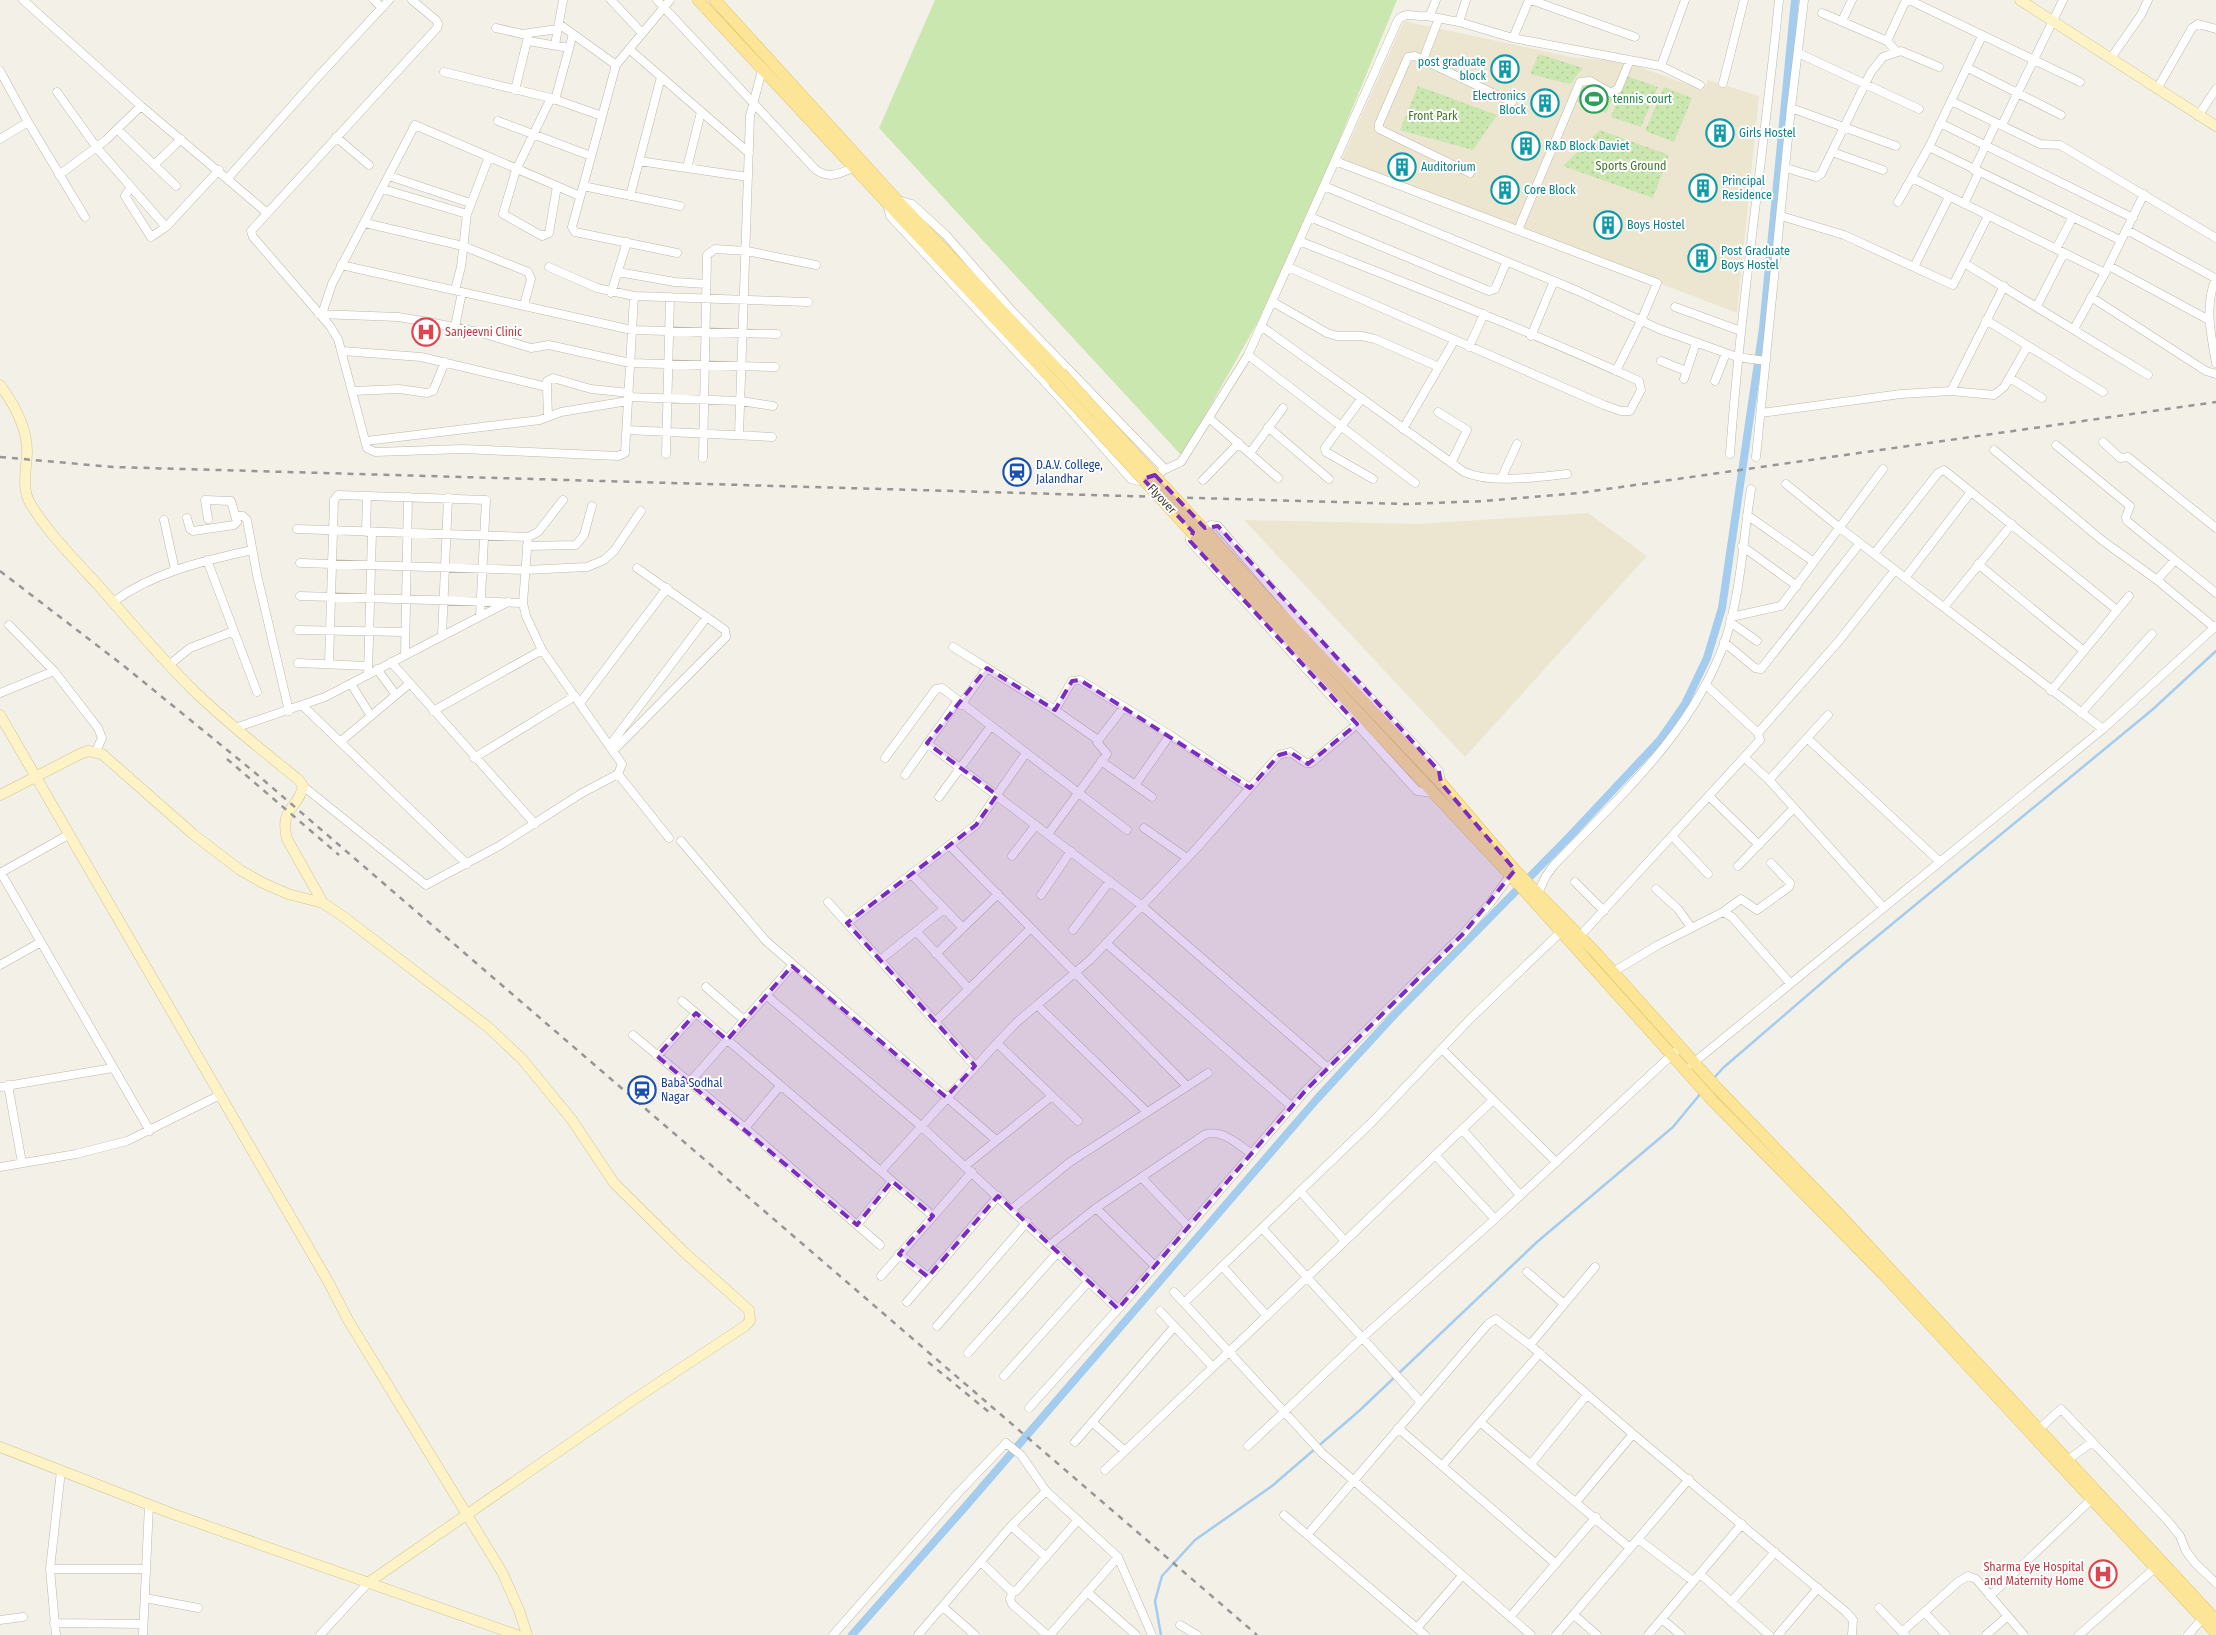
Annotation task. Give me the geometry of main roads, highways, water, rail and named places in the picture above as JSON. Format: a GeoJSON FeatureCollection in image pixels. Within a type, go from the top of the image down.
{"type":"FeatureCollection","features":[{"type":"Feature","properties":{"kind":"main road"},"geometry":{"type":"LineString","coordinates":[[698,0],[853,168],[892,203]]}},
{"type":"Feature","properties":{"kind":"main road"},"geometry":{"type":"LineString","coordinates":[[715,0],[892,203]]}},
{"type":"Feature","properties":{"kind":"main road","name":"Flyover"},"geometry":{"type":"LineString","coordinates":[[892,203],[1057,377],[1275,615],[1433,794],[1514,874]]}},
{"type":"Feature","properties":{"kind":"main road","name":"Flyover"},"geometry":{"type":"LineString","coordinates":[[1275,615],[1441,783],[1514,874]]}},
{"type":"Feature","properties":{"kind":"main road"},"geometry":{"type":"LineString","coordinates":[[1514,874],[1533,892],[1700,1078],[1710,1098],[1883,1274],[2216,1620]]}},
{"type":"Feature","properties":{"kind":"main road"},"geometry":{"type":"LineString","coordinates":[[1565,928],[1580,936],[1613,972],[1675,1051]]}},
{"type":"Feature","properties":{"kind":"main road"},"geometry":{"type":"LineString","coordinates":[[1700,1078],[1717,1088],[1835,1210],[2068,1460],[2156,1567],[2216,1634]]}},
{"type":"Feature","properties":{"kind":"waterway"},"geometry":{"type":"LineString","coordinates":[[852,1635],[965,1507],[1316,1100],[1395,1014],[1570,836],[1660,740],[1685,704],[1707,658],[1722,608],[1763,328],[1795,0]]}},
{"type":"Feature","properties":{"kind":"waterway"},"geometry":{"type":"LineString","coordinates":[[1713,1079],[1723,1068],[1846,962],[2152,710],[2216,651]]}},
{"type":"Feature","properties":{"kind":"waterway"},"geometry":{"type":"LineString","coordinates":[[1161,1635],[1155,1601],[1162,1576],[1195,1540],[1272,1486],[1359,1411],[1537,1242],[1673,1127],[1701,1093]]}},
{"type":"Feature","properties":{"kind":"railway"},"geometry":{"type":"LineString","coordinates":[[0,457],[113,467],[1406,504],[1485,501],[1579,493],[2216,402]]}},
{"type":"Feature","properties":{"kind":"railway"},"geometry":{"type":"LineString","coordinates":[[0,571],[124,666],[253,771],[1257,1635]]}},
{"type":"Feature","properties":{"kind":"railway"},"geometry":{"type":"LineString","coordinates":[[227,759],[339,855]]}},
{"type":"Feature","properties":{"kind":"railway"},"geometry":{"type":"LineString","coordinates":[[928,1362],[990,1413]]}},
{"type":"Feature","properties":{"kind":"place","name":"post graduate block"},"geometry":{"type":"Point","coordinates":[1505,69]}},
{"type":"Feature","properties":{"kind":"place","name":"tennis court"},"geometry":{"type":"Point","coordinates":[1594,99]}},
{"type":"Feature","properties":{"kind":"place","name":"Electronics Block"},"geometry":{"type":"Point","coordinates":[1545,103]}},
{"type":"Feature","properties":{"kind":"place","name":"Girls Hostel"},"geometry":{"type":"Point","coordinates":[1720,133]}},
{"type":"Feature","properties":{"kind":"place","name":"R&D Block Daviet"},"geometry":{"type":"Point","coordinates":[1526,146]}},
{"type":"Feature","properties":{"kind":"place","name":"Auditorium"},"geometry":{"type":"Point","coordinates":[1402,167]}},
{"type":"Feature","properties":{"kind":"place","name":"Principal Residence"},"geometry":{"type":"Point","coordinates":[1703,188]}},
{"type":"Feature","properties":{"kind":"place","name":"Core Block"},"geometry":{"type":"Point","coordinates":[1505,190]}},
{"type":"Feature","properties":{"kind":"place","name":"Boys Hostel"},"geometry":{"type":"Point","coordinates":[1608,225]}},
{"type":"Feature","properties":{"kind":"place","name":"Post Graduate Boys Hostel"},"geometry":{"type":"Point","coordinates":[1702,258]}},
{"type":"Feature","properties":{"kind":"place","name":"Sanjeevni Clinic"},"geometry":{"type":"Point","coordinates":[426,332]}},
{"type":"Feature","properties":{"kind":"place","name":"D.A.V. College, Jalandhar"},"geometry":{"type":"Point","coordinates":[1017,472]}},
{"type":"Feature","properties":{"kind":"place","name":"Baba Sodhal Nagar"},"geometry":{"type":"Point","coordinates":[642,1090]}},
{"type":"Feature","properties":{"kind":"place","name":"Sharma Eye Hospital and Maternity Home"},"geometry":{"type":"Point","coordinates":[2103,1574]}},
{"type":"Feature","properties":{"kind":"park label","name":"Front Park"},"geometry":{"type":"Point","coordinates":[1433,116]}},
{"type":"Feature","properties":{"kind":"park label","name":"Sports Ground"},"geometry":{"type":"Point","coordinates":[1631,166]}}]}
